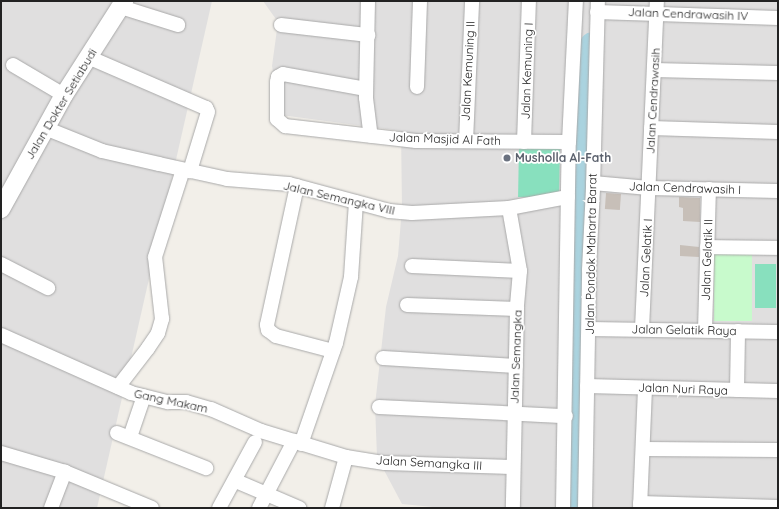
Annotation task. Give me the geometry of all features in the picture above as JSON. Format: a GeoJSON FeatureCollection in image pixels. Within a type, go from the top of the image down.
{"type":"FeatureCollection","features":[{"type":"Feature","properties":{"kind":"street"},"geometry":{"type":"LineString","coordinates":[[368,1],[366,89],[371,136]]}},
{"type":"Feature","properties":{"kind":"street"},"geometry":{"type":"LineString","coordinates":[[418,87],[420,1]]}},
{"type":"Feature","properties":{"kind":"street","name":"Jalan Kemuning II"},"geometry":{"type":"LineString","coordinates":[[466,141],[472,1]]}},
{"type":"Feature","properties":{"kind":"street","name":"Jalan Kemuning I"},"geometry":{"type":"LineString","coordinates":[[524,142],[529,1]]}},
{"type":"Feature","properties":{"kind":"street","name":"Jalan Pondok Maharta Barat"},"geometry":{"type":"LineString","coordinates":[[563,508],[566,416],[569,142],[576,1]]}},
{"type":"Feature","properties":{"kind":"street"},"geometry":{"type":"LineString","coordinates":[[123,4],[178,25]]}},
{"type":"Feature","properties":{"kind":"street","name":"Jalan Dokter Setiabudi"},"geometry":{"type":"LineString","coordinates":[[1,209],[64,95],[123,4]]}},
{"type":"Feature","properties":{"kind":"street","name":"Jalan Pondok Maharta Barat"},"geometry":{"type":"LineString","coordinates":[[585,508],[589,328],[588,270],[593,183],[597,6]]}},
{"type":"Feature","properties":{"kind":"street","name":"Jalan Cendrawasih IV"},"geometry":{"type":"LineString","coordinates":[[597,6],[657,7],[778,18]]}},
{"type":"Feature","properties":{"kind":"street","name":"Jalan Cendrawasih"},"geometry":{"type":"LineString","coordinates":[[649,188],[657,7]]}},
{"type":"Feature","properties":{"kind":"street"},"geometry":{"type":"LineString","coordinates":[[281,25],[368,35]]}},
{"type":"Feature","properties":{"kind":"street"},"geometry":{"type":"LineString","coordinates":[[88,57],[206,108],[208,112],[156,257],[162,319],[151,343],[118,387]]}},
{"type":"Feature","properties":{"kind":"street"},"geometry":{"type":"LineString","coordinates":[[13,65],[64,95]]}},
{"type":"Feature","properties":{"kind":"street"},"geometry":{"type":"LineString","coordinates":[[654,70],[778,73]]}},
{"type":"Feature","properties":{"kind":"street","name":"Jalan Masjid Al Fath"},"geometry":{"type":"LineString","coordinates":[[366,89],[283,74],[278,76],[277,82],[277,119],[285,126],[416,141],[569,142]]}},
{"type":"Feature","properties":{"kind":"street","name":"Jalan Semangka VIII"},"geometry":{"type":"LineString","coordinates":[[45,128],[102,151],[240,181],[297,186],[390,211],[412,213],[508,208],[568,197]]}},
{"type":"Feature","properties":{"kind":"street"},"geometry":{"type":"LineString","coordinates":[[651,128],[778,132]]}},
{"type":"Feature","properties":{"kind":"street","name":"Jalan Cendrawasih I"},"geometry":{"type":"LineString","coordinates":[[593,183],[649,188],[778,191]]}},
{"type":"Feature","properties":{"kind":"street"},"geometry":{"type":"LineString","coordinates":[[297,186],[268,330],[276,336],[333,351]]}},
{"type":"Feature","properties":{"kind":"street","name":"Jalan Gelatik I"},"geometry":{"type":"LineString","coordinates":[[642,329],[649,188]]}},
{"type":"Feature","properties":{"kind":"street","name":"Jalan Gelatik II"},"geometry":{"type":"LineString","coordinates":[[705,330],[709,189]]}},
{"type":"Feature","properties":{"kind":"street"},"geometry":{"type":"LineString","coordinates":[[259,508],[298,442],[333,351],[351,277],[356,202]]}},
{"type":"Feature","properties":{"kind":"street","name":"Jalan Semangka"},"geometry":{"type":"LineString","coordinates":[[508,208],[520,271],[517,309],[513,508]]}},
{"type":"Feature","properties":{"kind":"street"},"geometry":{"type":"LineString","coordinates":[[707,247],[778,248]]}},
{"type":"Feature","properties":{"kind":"street"},"geometry":{"type":"LineString","coordinates":[[1,264],[24,278],[48,288]]}},
{"type":"Feature","properties":{"kind":"street"},"geometry":{"type":"LineString","coordinates":[[412,266],[520,271]]}},
{"type":"Feature","properties":{"kind":"street"},"geometry":{"type":"LineString","coordinates":[[407,305],[517,309]]}},
{"type":"Feature","properties":{"kind":"street","name":"Jalan Gelatik Raya"},"geometry":{"type":"LineString","coordinates":[[589,328],[778,332]]}},
{"type":"Feature","properties":{"kind":"street"},"geometry":{"type":"LineString","coordinates":[[737,390],[738,331]]}},
{"type":"Feature","properties":{"kind":"street","name":"Gang Makam"},"geometry":{"type":"LineString","coordinates":[[1,335],[118,387],[144,396],[211,408],[261,431],[346,457]]}},
{"type":"Feature","properties":{"kind":"street"},"geometry":{"type":"LineString","coordinates":[[383,358],[516,366]]}},
{"type":"Feature","properties":{"kind":"street","name":"Jalan Nuri Raya"},"geometry":{"type":"LineString","coordinates":[[587,386],[778,391]]}},
{"type":"Feature","properties":{"kind":"street"},"geometry":{"type":"LineString","coordinates":[[645,388],[640,505],[778,507]]}},
{"type":"Feature","properties":{"kind":"street"},"geometry":{"type":"LineString","coordinates":[[130,438],[144,396]]}},
{"type":"Feature","properties":{"kind":"street"},"geometry":{"type":"LineString","coordinates":[[379,407],[566,416]]}},
{"type":"Feature","properties":{"kind":"street"},"geometry":{"type":"LineString","coordinates":[[117,433],[206,468]]}},
{"type":"Feature","properties":{"kind":"street"},"geometry":{"type":"LineString","coordinates":[[219,508],[236,481],[255,442]]}},
{"type":"Feature","properties":{"kind":"street"},"geometry":{"type":"LineString","coordinates":[[643,448],[778,450]]}},
{"type":"Feature","properties":{"kind":"street"},"geometry":{"type":"LineString","coordinates":[[1,453],[65,472],[152,508]]}},
{"type":"Feature","properties":{"kind":"street"},"geometry":{"type":"LineString","coordinates":[[332,508],[346,457]]}},
{"type":"Feature","properties":{"kind":"street","name":"Jalan Semangka III"},"geometry":{"type":"LineString","coordinates":[[346,457],[385,463],[513,467]]}},
{"type":"Feature","properties":{"kind":"street"},"geometry":{"type":"LineString","coordinates":[[51,508],[65,472]]}},
{"type":"Feature","properties":{"kind":"street"},"geometry":{"type":"LineString","coordinates":[[236,481],[300,508]]}},
{"type":"Feature","properties":{"kind":"shaded area"},"geometry":{"type":"Polygon","coordinates":[[[1,1],[212,1],[97,508],[1,508],[1,1]]]}},
{"type":"Feature","properties":{"kind":"shaded area"},"geometry":{"type":"Polygon","coordinates":[[[263,1],[778,1],[778,508],[443,508],[402,504],[377,457],[375,405],[386,307],[398,256],[402,208],[401,131],[281,115],[272,66],[278,22],[263,1]]]}},
{"type":"Feature","properties":{"kind":"green space"},"geometry":{"type":"Polygon","coordinates":[[[519,144],[560,145],[559,198],[518,197],[519,144]]]}},
{"type":"Feature","properties":{"kind":"green space"},"geometry":{"type":"Polygon","coordinates":[[[714,246],[752,246],[752,321],[714,321],[714,246]]]}},
{"type":"Feature","properties":{"kind":"green space"},"geometry":{"type":"Polygon","coordinates":[[[755,264],[776,264],[776,308],[755,308],[755,264]]]}},
{"type":"Feature","properties":{"kind":"building"},"geometry":{"type":"Polygon","coordinates":[[[606,193],[621,194],[620,210],[605,209],[606,193]]]}},
{"type":"Feature","properties":{"kind":"building"},"geometry":{"type":"Polygon","coordinates":[[[679,197],[700,198],[700,222],[683,221],[683,208],[679,207],[679,197]]]}},
{"type":"Feature","properties":{"kind":"building"},"geometry":{"type":"Polygon","coordinates":[[[680,245],[699,247],[699,257],[680,256],[680,245]]]}},
{"type":"Feature","properties":{"kind":"waterway"},"geometry":{"type":"LineString","coordinates":[[577,508],[581,195],[591,43]]}},
{"type":"Feature","properties":{"kind":"place","name":"Musholla Al-Fath"},"geometry":{"type":"Point","coordinates":[507,158]}}]}
